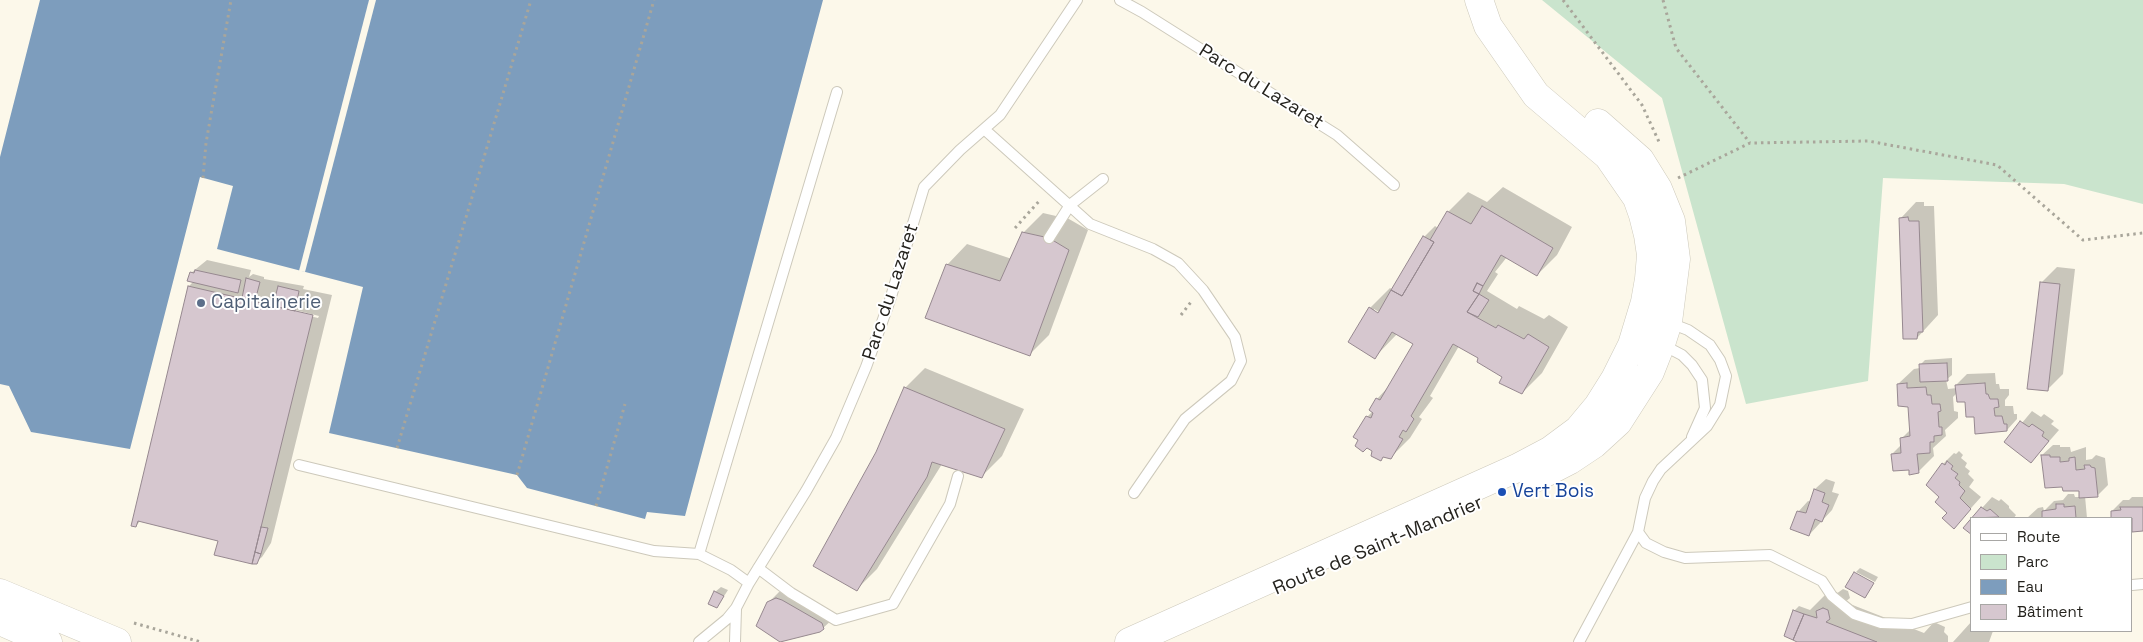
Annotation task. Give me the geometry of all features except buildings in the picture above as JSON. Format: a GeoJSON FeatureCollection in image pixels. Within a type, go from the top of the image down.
{"type":"FeatureCollection","features":[{"type":"Feature","properties":{"kind":"main road","name":"Route de Saint-Mandrier"},"geometry":{"type":"LineString","coordinates":[[1160,642],[1411,530],[1543,475],[1594,444],[1618,422],[1650,372],[1652,330],[1645,302],[1650,279],[1650,256],[1648,235],[1637,198],[1608,156],[1536,94],[1488,26],[1479,0]]}},
{"type":"Feature","properties":{"kind":"main road","name":"Route de Saint-Mandrier"},"geometry":{"type":"LineString","coordinates":[[1129,642],[1516,468],[1551,450],[1578,430],[1598,406],[1652,330],[1673,290],[1676,260],[1671,220],[1658,189],[1640,160],[1614,136],[1588,114],[1512,59]]}},
{"type":"Feature","properties":{"kind":"main road"},"geometry":{"type":"LineString","coordinates":[[0,593],[117,642]]}},
{"type":"Feature","properties":{"kind":"main road"},"geometry":{"type":"LineString","coordinates":[[0,621],[48,642]]}},
{"type":"Feature","properties":{"kind":"lane","name":"Parc du Lazaret"},"geometry":{"type":"LineString","coordinates":[[699,642],[722,624],[736,608],[836,438],[872,350],[924,187],[1000,115],[1077,0]]}},
{"type":"Feature","properties":{"kind":"lane","name":"Parc du Lazaret"},"geometry":{"type":"LineString","coordinates":[[1120,0],[1337,135],[1394,185]]}},
{"type":"Feature","properties":{"kind":"lane"},"geometry":{"type":"LineString","coordinates":[[699,554],[838,92]]}},
{"type":"Feature","properties":{"kind":"lane"},"geometry":{"type":"LineString","coordinates":[[984,129],[1090,224],[1153,249],[1178,263],[1203,290],[1235,337],[1241,361],[1231,382],[1185,420],[1134,493]]}},
{"type":"Feature","properties":{"kind":"lane"},"geometry":{"type":"LineString","coordinates":[[1049,238],[1070,205],[1103,180]]}},
{"type":"Feature","properties":{"kind":"lane"},"geometry":{"type":"LineString","coordinates":[[1648,235],[1656,255],[1652,330]]}},
{"type":"Feature","properties":{"kind":"lane"},"geometry":{"type":"LineString","coordinates":[[1652,330],[1682,355],[1692,365],[1702,380],[1705,408],[1688,444]]}},
{"type":"Feature","properties":{"kind":"lane"},"geometry":{"type":"LineString","coordinates":[[1578,642],[1638,532],[1646,498],[1660,469],[1707,426],[1720,405],[1726,376],[1720,360],[1710,345],[1688,330],[1652,330]]}},
{"type":"Feature","properties":{"kind":"lane"},"geometry":{"type":"LineString","coordinates":[[299,466],[654,551],[699,554],[731,570],[749,583]]}},
{"type":"Feature","properties":{"kind":"lane"},"geometry":{"type":"LineString","coordinates":[[758,568],[791,593],[836,620],[893,604],[950,504],[958,476]]}},
{"type":"Feature","properties":{"kind":"lane"},"geometry":{"type":"LineString","coordinates":[[1638,532],[1646,543],[1664,552],[1685,558],[1770,555],[1822,581],[1832,596],[1854,614],[1881,623],[1912,624],[1970,608]]}},
{"type":"Feature","properties":{"kind":"lane","name":"Parc du Lazaret"},"geometry":{"type":"LineString","coordinates":[[735,642],[736,608]]}},
{"type":"Feature","properties":{"kind":"path"},"geometry":{"type":"LineString","coordinates":[[203,178],[206,143],[231,0]]}},
{"type":"Feature","properties":{"kind":"path"},"geometry":{"type":"LineString","coordinates":[[397,448],[531,0]]}},
{"type":"Feature","properties":{"kind":"path"},"geometry":{"type":"LineString","coordinates":[[517,475],[654,0]]}},
{"type":"Feature","properties":{"kind":"path"},"geometry":{"type":"LineString","coordinates":[[1563,0],[1642,106],[1661,146]]}},
{"type":"Feature","properties":{"kind":"path"},"geometry":{"type":"LineString","coordinates":[[1663,0],[1676,48],[1750,143]]}},
{"type":"Feature","properties":{"kind":"path"},"geometry":{"type":"LineString","coordinates":[[1672,170],[1676,179],[1750,143],[1868,141],[1997,165],[2083,240],[2143,233]]}},
{"type":"Feature","properties":{"kind":"path"},"geometry":{"type":"LineString","coordinates":[[596,506],[625,404]]}},
{"type":"Feature","properties":{"kind":"green space"},"geometry":{"type":"Polygon","coordinates":[[[1542,0],[2143,0],[2143,204],[2064,184],[1883,178],[1868,381],[1746,404],[1662,98],[1542,0]]]}},
{"type":"Feature","properties":{"kind":"water"},"geometry":{"type":"Polygon","coordinates":[[[40,0],[823,0],[685,516],[647,512],[645,519],[527,488],[517,475],[329,433],[363,287],[217,249],[233,186],[200,177],[130,449],[31,432],[9,386],[0,384],[0,157],[40,0]]]}},
{"type":"Feature","properties":{"kind":"pier"},"geometry":{"type":"Polygon","coordinates":[[[369,0],[376,0],[305,272],[299,271],[369,0]]]}},
{"type":"Feature","properties":{"kind":"place","name":"Capitainerie"},"geometry":{"type":"Point","coordinates":[201,303]}},
{"type":"Feature","properties":{"kind":"place","name":"Vert Bois"},"geometry":{"type":"Point","coordinates":[1502,492]}}]}
